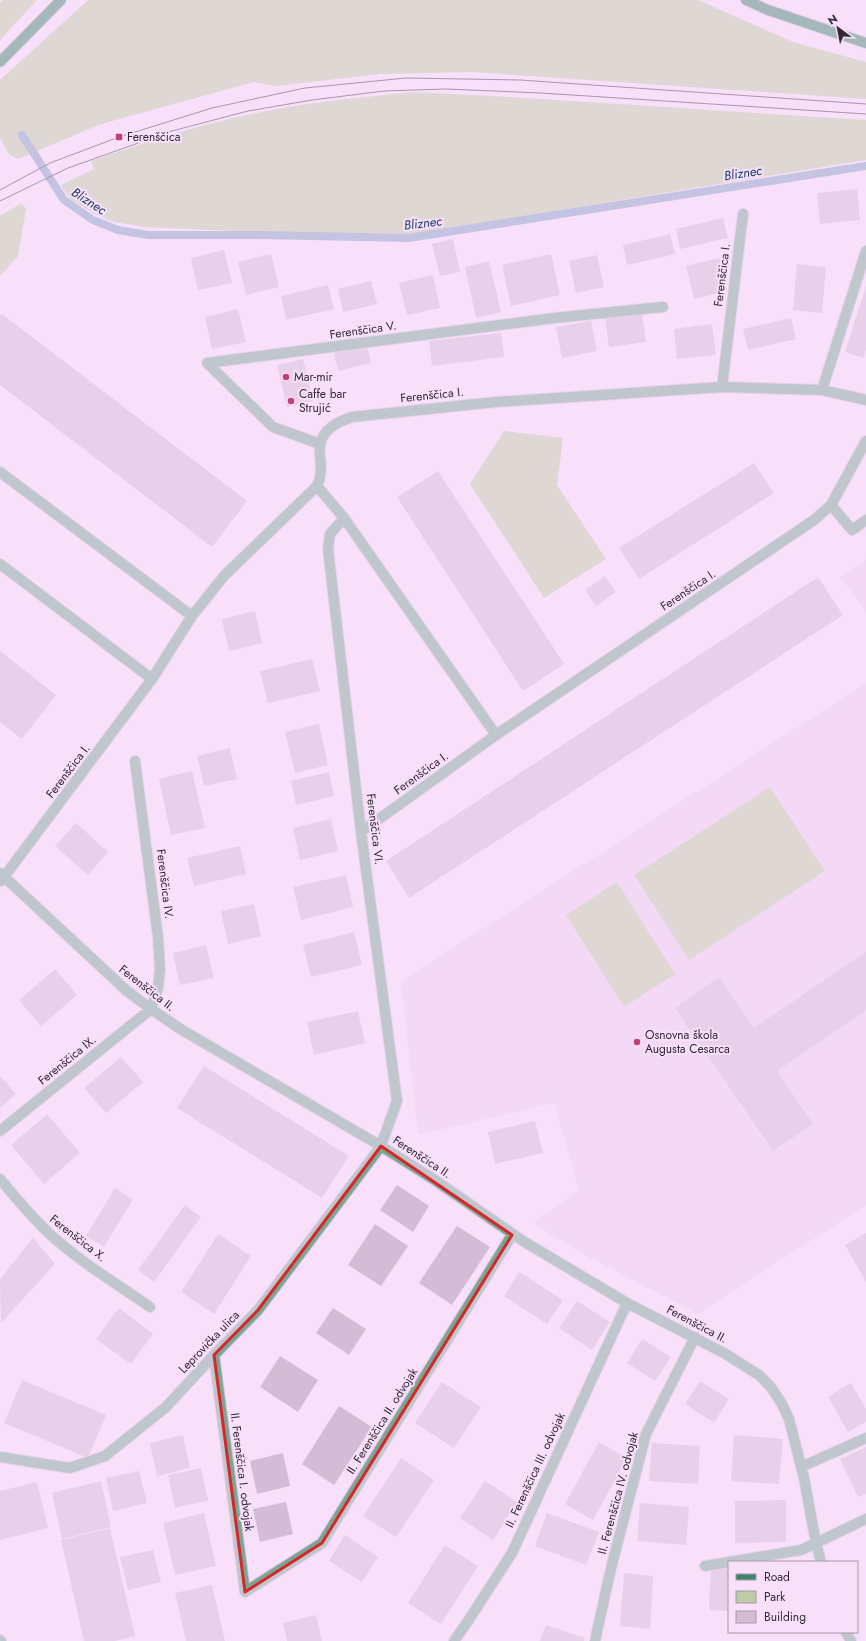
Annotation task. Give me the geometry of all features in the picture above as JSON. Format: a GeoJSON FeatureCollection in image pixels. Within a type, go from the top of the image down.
{"type":"FeatureCollection","features":[{"type":"Feature","properties":{"kind":"street"},"geometry":{"type":"LineString","coordinates":[[0,62],[61,0]]}},
{"type":"Feature","properties":{"kind":"street"},"geometry":{"type":"LineString","coordinates":[[746,0],[768,10],[866,43]]}},
{"type":"Feature","properties":{"kind":"street","name":"Ferenščica I."},"geometry":{"type":"LineString","coordinates":[[722,386],[743,214]]}},
{"type":"Feature","properties":{"kind":"street"},"geometry":{"type":"LineString","coordinates":[[822,390],[866,251]]}},
{"type":"Feature","properties":{"kind":"street","name":"Ferenščica V."},"geometry":{"type":"LineString","coordinates":[[320,444],[273,427],[207,364],[554,318],[663,307]]}},
{"type":"Feature","properties":{"kind":"street","name":"Ferenščica I."},"geometry":{"type":"LineString","coordinates":[[320,444],[323,437],[332,426],[352,417],[496,402],[722,386],[822,390],[866,400]]}},
{"type":"Feature","properties":{"kind":"street","name":"Ferenščica I."},"geometry":{"type":"LineString","coordinates":[[361,832],[496,734],[814,520],[831,505],[866,441]]}},
{"type":"Feature","properties":{"kind":"street"},"geometry":{"type":"LineString","coordinates":[[320,444],[322,471],[317,486],[344,518],[496,734]]}},
{"type":"Feature","properties":{"kind":"street"},"geometry":{"type":"LineString","coordinates":[[0,472],[192,616]]}},
{"type":"Feature","properties":{"kind":"street","name":"Ferenščica I."},"geometry":{"type":"LineString","coordinates":[[1,878],[152,679],[192,616],[224,576],[317,486]]}},
{"type":"Feature","properties":{"kind":"street"},"geometry":{"type":"LineString","coordinates":[[831,505],[852,530],[866,520]]}},
{"type":"Feature","properties":{"kind":"street","name":"Ferenščica VI."},"geometry":{"type":"LineString","coordinates":[[344,518],[330,534],[328,549],[361,832],[397,1102],[381,1146]]}},
{"type":"Feature","properties":{"kind":"street"},"geometry":{"type":"LineString","coordinates":[[0,564],[152,679]]}},
{"type":"Feature","properties":{"kind":"street","name":"Ferenščica IV."},"geometry":{"type":"LineString","coordinates":[[135,761],[158,937],[160,970],[158,988],[151,1010]]}},
{"type":"Feature","properties":{"kind":"street","name":"Ferenščica II."},"geometry":{"type":"LineString","coordinates":[[1,878],[127,991],[151,1010],[182,1030],[381,1146],[435,1180],[512,1235],[627,1303],[695,1337],[747,1367],[770,1386],[781,1402],[788,1419],[801,1467],[821,1561]]}},
{"type":"Feature","properties":{"kind":"street","name":"Ferenščica IX."},"geometry":{"type":"LineString","coordinates":[[0,1131],[151,1010]]}},
{"type":"Feature","properties":{"kind":"street","name":"Leprovička ulica"},"geometry":{"type":"LineString","coordinates":[[0,1457],[70,1468],[105,1456],[166,1407],[258,1310],[381,1146]]}},
{"type":"Feature","properties":{"kind":"street","name":"Ferenščica X."},"geometry":{"type":"LineString","coordinates":[[0,1180],[32,1217],[53,1237],[91,1266],[150,1307]]}},
{"type":"Feature","properties":{"kind":"street","name":"II. Ferenščica II. odvojak"},"geometry":{"type":"LineString","coordinates":[[245,1592],[322,1543],[512,1235]]}},
{"type":"Feature","properties":{"kind":"street","name":"II. Ferenščica III. odvojak"},"geometry":{"type":"LineString","coordinates":[[454,1641],[512,1553],[627,1303]]}},
{"type":"Feature","properties":{"kind":"street","name":"II. Ferenščica IV. odvojak"},"geometry":{"type":"LineString","coordinates":[[595,1641],[611,1568],[646,1434],[695,1337]]}},
{"type":"Feature","properties":{"kind":"street","name":"II. Ferenščica I. odvojak"},"geometry":{"type":"LineString","coordinates":[[214,1355],[245,1592]]}},
{"type":"Feature","properties":{"kind":"street"},"geometry":{"type":"LineString","coordinates":[[801,1467],[866,1438]]}},
{"type":"Feature","properties":{"kind":"street"},"geometry":{"type":"LineString","coordinates":[[735,1561],[801,1550],[866,1519]]}},
{"type":"Feature","properties":{"kind":"street"},"geometry":{"type":"LineString","coordinates":[[705,1566],[728,1562]]}},
{"type":"Feature","properties":{"kind":"highlighted area"},"geometry":{"type":"Polygon","coordinates":[[[381,1146],[512,1235],[322,1543],[245,1592],[214,1355],[258,1310],[381,1146]]]}},
{"type":"Feature","properties":{"kind":"shaded area"},"geometry":{"type":"Polygon","coordinates":[[[866,559],[866,612],[840,577],[866,559]]]}},
{"type":"Feature","properties":{"kind":"shaded area","name":"Osnovna škola Augusta Cesarca"},"geometry":{"type":"Polygon","coordinates":[[[866,683],[866,1205],[698,1314],[583,1254],[536,1225],[534,1222],[537,1219],[579,1190],[554,1103],[418,1135],[401,981],[866,683]]]}},
{"type":"Feature","properties":{"kind":"green space"},"geometry":{"type":"Polygon","coordinates":[[[3,0],[37,0],[0,40],[0,3],[3,0]]]}},
{"type":"Feature","properties":{"kind":"green space"},"geometry":{"type":"Polygon","coordinates":[[[88,0],[698,0],[793,42],[866,62],[866,99],[472,72],[380,74],[276,86],[254,82],[101,124],[18,159],[9,154],[0,138],[0,80],[88,0]]]}},
{"type":"Feature","properties":{"kind":"green space"},"geometry":{"type":"Polygon","coordinates":[[[413,92],[866,120],[866,160],[407,235],[393,236],[302,234],[145,227],[115,222],[95,214],[70,199],[61,185],[94,169],[91,161],[203,126],[249,115],[307,104],[413,92]]]}},
{"type":"Feature","properties":{"kind":"green space"},"geometry":{"type":"Polygon","coordinates":[[[22,203],[26,209],[18,256],[0,276],[0,216],[22,203]]]}},
{"type":"Feature","properties":{"kind":"green space"},"geometry":{"type":"Polygon","coordinates":[[[504,431],[563,438],[557,485],[606,559],[544,598],[470,484],[504,431]]]}},
{"type":"Feature","properties":{"kind":"green space"},"geometry":{"type":"Polygon","coordinates":[[[770,787],[825,871],[689,960],[634,875],[770,787]]]}},
{"type":"Feature","properties":{"kind":"green space"},"geometry":{"type":"Polygon","coordinates":[[[617,882],[675,974],[624,1007],[566,915],[617,882]]]}},
{"type":"Feature","properties":{"kind":"building"},"geometry":{"type":"Polygon","coordinates":[[[857,189],[860,220],[820,224],[817,193],[857,189]]]}},
{"type":"Feature","properties":{"kind":"building"},"geometry":{"type":"Polygon","coordinates":[[[723,218],[728,238],[680,249],[676,229],[723,218]]]}},
{"type":"Feature","properties":{"kind":"building"},"geometry":{"type":"Polygon","coordinates":[[[670,234],[675,254],[627,265],[623,245],[670,234]]]}},
{"type":"Feature","properties":{"kind":"building"},"geometry":{"type":"Polygon","coordinates":[[[453,239],[460,272],[440,276],[432,244],[453,239]]]}},
{"type":"Feature","properties":{"kind":"building"},"geometry":{"type":"Polygon","coordinates":[[[224,250],[232,283],[198,290],[191,258],[224,250]]]}},
{"type":"Feature","properties":{"kind":"building"},"geometry":{"type":"Polygon","coordinates":[[[271,254],[279,287],[246,295],[238,262],[271,254]]]}},
{"type":"Feature","properties":{"kind":"building"},"geometry":{"type":"Polygon","coordinates":[[[551,254],[560,295],[511,306],[502,265],[551,254]]]}},
{"type":"Feature","properties":{"kind":"building"},"geometry":{"type":"Polygon","coordinates":[[[597,255],[604,287],[576,293],[569,261],[597,255]]]}},
{"type":"Feature","properties":{"kind":"building"},"geometry":{"type":"Polygon","coordinates":[[[720,258],[727,291],[694,299],[686,266],[720,258]]]}},
{"type":"Feature","properties":{"kind":"building"},"geometry":{"type":"Polygon","coordinates":[[[489,261],[501,312],[476,318],[465,267],[489,261]]]}},
{"type":"Feature","properties":{"kind":"building"},"geometry":{"type":"Polygon","coordinates":[[[797,264],[826,267],[822,313],[793,310],[797,264]]]}},
{"type":"Feature","properties":{"kind":"building"},"geometry":{"type":"Polygon","coordinates":[[[433,275],[440,308],[407,315],[399,283],[433,275]]]}},
{"type":"Feature","properties":{"kind":"building"},"geometry":{"type":"Polygon","coordinates":[[[371,281],[377,304],[343,312],[338,289],[371,281]]]}},
{"type":"Feature","properties":{"kind":"building"},"geometry":{"type":"Polygon","coordinates":[[[328,285],[334,309],[286,320],[281,296],[328,285]]]}},
{"type":"Feature","properties":{"kind":"building"},"geometry":{"type":"Polygon","coordinates":[[[866,286],[866,350],[863,358],[845,352],[866,286]]]}},
{"type":"Feature","properties":{"kind":"building"},"geometry":{"type":"Polygon","coordinates":[[[238,309],[246,342],[212,349],[205,317],[238,309]]]}},
{"type":"Feature","properties":{"kind":"building"},"geometry":{"type":"Polygon","coordinates":[[[642,312],[646,342],[609,347],[605,317],[642,312]]]}},
{"type":"Feature","properties":{"kind":"building"},"geometry":{"type":"Polygon","coordinates":[[[2,314],[247,501],[212,547],[0,385],[0,316],[2,314]]]}},
{"type":"Feature","properties":{"kind":"building"},"geometry":{"type":"Polygon","coordinates":[[[791,318],[796,339],[748,350],[743,329],[791,318]]]}},
{"type":"Feature","properties":{"kind":"building"},"geometry":{"type":"Polygon","coordinates":[[[591,321],[597,351],[562,358],[556,327],[591,321]]]}},
{"type":"Feature","properties":{"kind":"building"},"geometry":{"type":"Polygon","coordinates":[[[712,324],[716,355],[677,359],[674,329],[712,324]]]}},
{"type":"Feature","properties":{"kind":"building"},"geometry":{"type":"Polygon","coordinates":[[[501,333],[504,357],[432,366],[429,341],[501,333]]]}},
{"type":"Feature","properties":{"kind":"building"},"geometry":{"type":"Polygon","coordinates":[[[367,345],[371,363],[338,371],[334,353],[367,345]]]}},
{"type":"Feature","properties":{"kind":"building"},"geometry":{"type":"Polygon","coordinates":[[[303,359],[313,401],[287,407],[277,365],[303,359]]]}},
{"type":"Feature","properties":{"kind":"building"},"geometry":{"type":"Polygon","coordinates":[[[754,463],[774,493],[639,579],[619,548],[754,463]]]}},
{"type":"Feature","properties":{"kind":"building"},"geometry":{"type":"Polygon","coordinates":[[[438,471],[564,664],[523,691],[397,497],[438,471]]]}},
{"type":"Feature","properties":{"kind":"building"},"geometry":{"type":"Polygon","coordinates":[[[605,576],[616,592],[596,606],[585,590],[605,576]]]}},
{"type":"Feature","properties":{"kind":"building"},"geometry":{"type":"Polygon","coordinates":[[[818,577],[843,615],[409,898],[386,861],[818,577]]]}},
{"type":"Feature","properties":{"kind":"building"},"geometry":{"type":"Polygon","coordinates":[[[255,611],[262,643],[229,651],[222,619],[255,611]]]}},
{"type":"Feature","properties":{"kind":"building"},"geometry":{"type":"Polygon","coordinates":[[[0,651],[56,695],[22,739],[0,722],[0,651]]]}},
{"type":"Feature","properties":{"kind":"building"},"geometry":{"type":"Polygon","coordinates":[[[312,659],[320,691],[268,703],[260,671],[312,659]]]}},
{"type":"Feature","properties":{"kind":"building"},"geometry":{"type":"Polygon","coordinates":[[[319,724],[328,765],[295,773],[285,732],[319,724]]]}},
{"type":"Feature","properties":{"kind":"building"},"geometry":{"type":"Polygon","coordinates":[[[230,748],[237,779],[204,786],[197,756],[230,748]]]}},
{"type":"Feature","properties":{"kind":"building"},"geometry":{"type":"Polygon","coordinates":[[[192,771],[205,828],[171,835],[159,779],[192,771]]]}},
{"type":"Feature","properties":{"kind":"building"},"geometry":{"type":"Polygon","coordinates":[[[329,772],[334,796],[296,805],[291,781],[329,772]]]}},
{"type":"Feature","properties":{"kind":"building"},"geometry":{"type":"Polygon","coordinates":[[[331,819],[338,851],[300,860],[293,828],[331,819]]]}},
{"type":"Feature","properties":{"kind":"building"},"geometry":{"type":"Polygon","coordinates":[[[76,823],[108,852],[88,875],[55,846],[76,823]]]}},
{"type":"Feature","properties":{"kind":"building"},"geometry":{"type":"Polygon","coordinates":[[[240,846],[246,874],[194,886],[187,858],[240,846]]]}},
{"type":"Feature","properties":{"kind":"building"},"geometry":{"type":"Polygon","coordinates":[[[346,875],[353,907],[301,920],[293,887],[346,875]]]}},
{"type":"Feature","properties":{"kind":"building"},"geometry":{"type":"Polygon","coordinates":[[[254,904],[261,936],[228,944],[221,911],[254,904]]]}},
{"type":"Feature","properties":{"kind":"building"},"geometry":{"type":"Polygon","coordinates":[[[354,932],[362,965],[311,977],[303,945],[354,932]]]}},
{"type":"Feature","properties":{"kind":"building"},"geometry":{"type":"Polygon","coordinates":[[[206,945],[214,978],[180,985],[173,953],[206,945]]]}},
{"type":"Feature","properties":{"kind":"building"},"geometry":{"type":"Polygon","coordinates":[[[866,952],[866,1010],[777,1071],[813,1124],[773,1151],[675,1008],[719,977],[754,1028],[866,952]]]}},
{"type":"Feature","properties":{"kind":"building"},"geometry":{"type":"Polygon","coordinates":[[[55,969],[77,995],[41,1026],[19,1000],[55,969]]]}},
{"type":"Feature","properties":{"kind":"building"},"geometry":{"type":"Polygon","coordinates":[[[358,1011],[365,1043],[314,1055],[307,1022],[358,1011]]]}},
{"type":"Feature","properties":{"kind":"building"},"geometry":{"type":"Polygon","coordinates":[[[121,1057],[143,1082],[106,1113],[84,1088],[121,1057]]]}},
{"type":"Feature","properties":{"kind":"building"},"geometry":{"type":"Polygon","coordinates":[[[204,1066],[349,1156],[322,1198],[177,1108],[204,1066]]]}},
{"type":"Feature","properties":{"kind":"building"},"geometry":{"type":"Polygon","coordinates":[[[0,1076],[16,1094],[0,1108],[0,1076]]]}},
{"type":"Feature","properties":{"kind":"building"},"geometry":{"type":"Polygon","coordinates":[[[47,1114],[80,1153],[44,1184],[11,1145],[47,1114]]]}},
{"type":"Feature","properties":{"kind":"building"},"geometry":{"type":"Polygon","coordinates":[[[535,1121],[543,1153],[495,1164],[488,1132],[535,1121]]]}},
{"type":"Feature","properties":{"kind":"building"},"geometry":{"type":"Polygon","coordinates":[[[397,1185],[429,1206],[413,1232],[380,1210],[397,1185]]]}},
{"type":"Feature","properties":{"kind":"building"},"geometry":{"type":"Polygon","coordinates":[[[115,1188],[133,1199],[104,1247],[86,1236],[115,1188]]]}},
{"type":"Feature","properties":{"kind":"building"},"geometry":{"type":"Polygon","coordinates":[[[185,1205],[201,1217],[154,1282],[138,1270],[185,1205]]]}},
{"type":"Feature","properties":{"kind":"building"},"geometry":{"type":"Polygon","coordinates":[[[375,1224],[408,1246],[381,1286],[348,1265],[375,1224]]]}},
{"type":"Feature","properties":{"kind":"building"},"geometry":{"type":"Polygon","coordinates":[[[457,1226],[490,1247],[452,1305],[419,1283],[457,1226]]]}},
{"type":"Feature","properties":{"kind":"building"},"geometry":{"type":"Polygon","coordinates":[[[866,1233],[866,1282],[845,1245],[866,1233]]]}},
{"type":"Feature","properties":{"kind":"building"},"geometry":{"type":"Polygon","coordinates":[[[218,1234],[251,1256],[214,1314],[181,1292],[218,1234]]]}},
{"type":"Feature","properties":{"kind":"building"},"geometry":{"type":"Polygon","coordinates":[[[33,1238],[55,1264],[1,1323],[0,1279],[33,1238]]]}},
{"type":"Feature","properties":{"kind":"building"},"geometry":{"type":"Polygon","coordinates":[[[519,1272],[563,1300],[547,1324],[504,1296],[519,1272]]]}},
{"type":"Feature","properties":{"kind":"building"},"geometry":{"type":"Polygon","coordinates":[[[577,1301],[610,1322],[592,1350],[559,1328],[577,1301]]]}},
{"type":"Feature","properties":{"kind":"building"},"geometry":{"type":"Polygon","coordinates":[[[119,1308],[153,1334],[131,1364],[96,1339],[119,1308]]]}},
{"type":"Feature","properties":{"kind":"building"},"geometry":{"type":"Polygon","coordinates":[[[333,1308],[366,1329],[349,1355],[316,1333],[333,1308]]]}},
{"type":"Feature","properties":{"kind":"building"},"geometry":{"type":"Polygon","coordinates":[[[642,1339],[671,1357],[655,1381],[627,1363],[642,1339]]]}},
{"type":"Feature","properties":{"kind":"building"},"geometry":{"type":"Polygon","coordinates":[[[280,1356],[318,1380],[298,1412],[260,1387],[280,1356]]]}},
{"type":"Feature","properties":{"kind":"building"},"geometry":{"type":"Polygon","coordinates":[[[22,1380],[106,1415],[88,1458],[4,1423],[22,1380]]]}},
{"type":"Feature","properties":{"kind":"building"},"geometry":{"type":"Polygon","coordinates":[[[700,1381],[729,1399],[714,1423],[685,1404],[700,1381]]]}},
{"type":"Feature","properties":{"kind":"building"},"geometry":{"type":"Polygon","coordinates":[[[442,1382],[481,1407],[454,1448],[415,1423],[442,1382]]]}},
{"type":"Feature","properties":{"kind":"building"},"geometry":{"type":"Polygon","coordinates":[[[851,1383],[866,1409],[866,1422],[848,1432],[828,1397],[851,1383]]]}},
{"type":"Feature","properties":{"kind":"building"},"geometry":{"type":"Polygon","coordinates":[[[339,1406],[372,1427],[334,1485],[302,1464],[339,1406]]]}},
{"type":"Feature","properties":{"kind":"building"},"geometry":{"type":"Polygon","coordinates":[[[183,1435],[190,1468],[157,1476],[150,1443],[183,1435]]]}},
{"type":"Feature","properties":{"kind":"building"},"geometry":{"type":"Polygon","coordinates":[[[734,1435],[783,1439],[779,1484],[731,1481],[734,1435]]]}},
{"type":"Feature","properties":{"kind":"building"},"geometry":{"type":"Polygon","coordinates":[[[599,1442],[627,1458],[593,1520],[565,1504],[599,1442]]]}},
{"type":"Feature","properties":{"kind":"building"},"geometry":{"type":"Polygon","coordinates":[[[652,1443],[700,1446],[698,1484],[649,1481],[652,1443]]]}},
{"type":"Feature","properties":{"kind":"building"},"geometry":{"type":"Polygon","coordinates":[[[866,1447],[866,1494],[858,1497],[840,1459],[866,1447]]]}},
{"type":"Feature","properties":{"kind":"building"},"geometry":{"type":"Polygon","coordinates":[[[283,1453],[290,1486],[257,1494],[250,1461],[283,1453]]]}},
{"type":"Feature","properties":{"kind":"building"},"geometry":{"type":"Polygon","coordinates":[[[401,1458],[434,1480],[396,1537],[363,1516],[401,1458]]]}},
{"type":"Feature","properties":{"kind":"building"},"geometry":{"type":"Polygon","coordinates":[[[201,1468],[208,1500],[175,1508],[168,1475],[201,1468]]]}},
{"type":"Feature","properties":{"kind":"building"},"geometry":{"type":"Polygon","coordinates":[[[139,1471],[147,1503],[113,1511],[106,1478],[139,1471]]]}},
{"type":"Feature","properties":{"kind":"building"},"geometry":{"type":"Polygon","coordinates":[[[101,1481],[111,1527],[62,1539],[52,1493],[101,1481]]]}},
{"type":"Feature","properties":{"kind":"building"},"geometry":{"type":"Polygon","coordinates":[[[485,1481],[517,1502],[493,1540],[460,1518],[485,1481]]]}},
{"type":"Feature","properties":{"kind":"building"},"geometry":{"type":"Polygon","coordinates":[[[37,1482],[48,1528],[0,1540],[0,1491],[37,1482]]]}},
{"type":"Feature","properties":{"kind":"building"},"geometry":{"type":"Polygon","coordinates":[[[786,1500],[786,1542],[735,1543],[735,1501],[786,1500]]]}},
{"type":"Feature","properties":{"kind":"building"},"geometry":{"type":"Polygon","coordinates":[[[286,1502],[293,1534],[260,1542],[253,1509],[286,1502]]]}},
{"type":"Feature","properties":{"kind":"building"},"geometry":{"type":"Polygon","coordinates":[[[640,1503],[689,1507],[686,1545],[637,1541],[640,1503]]]}},
{"type":"Feature","properties":{"kind":"building"},"geometry":{"type":"Polygon","coordinates":[[[204,1513],[216,1566],[175,1575],[163,1523],[204,1513]]]}},
{"type":"Feature","properties":{"kind":"building"},"geometry":{"type":"Polygon","coordinates":[[[547,1513],[599,1532],[586,1565],[535,1546],[547,1513]]]}},
{"type":"Feature","properties":{"kind":"building"},"geometry":{"type":"Polygon","coordinates":[[[110,1528],[135,1636],[115,1641],[84,1641],[61,1540],[110,1528]]]}},
{"type":"Feature","properties":{"kind":"building"},"geometry":{"type":"Polygon","coordinates":[[[345,1535],[378,1557],[362,1582],[329,1561],[345,1535]]]}},
{"type":"Feature","properties":{"kind":"building"},"geometry":{"type":"Polygon","coordinates":[[[445,1545],[478,1566],[441,1624],[408,1603],[445,1545]]]}},
{"type":"Feature","properties":{"kind":"building"},"geometry":{"type":"Polygon","coordinates":[[[153,1550],[161,1582],[128,1590],[120,1557],[153,1550]]]}},
{"type":"Feature","properties":{"kind":"building"},"geometry":{"type":"Polygon","coordinates":[[[711,1568],[728,1569],[728,1611],[709,1610],[711,1568]]]}},
{"type":"Feature","properties":{"kind":"building"},"geometry":{"type":"Polygon","coordinates":[[[624,1573],[653,1576],[650,1629],[620,1626],[624,1573]]]}},
{"type":"Feature","properties":{"kind":"building"},"geometry":{"type":"Polygon","coordinates":[[[212,1585],[225,1641],[186,1641],[175,1593],[212,1585]]]}},
{"type":"Feature","properties":{"kind":"building"},"geometry":{"type":"Polygon","coordinates":[[[316,1615],[322,1641],[287,1641],[283,1623],[316,1615]]]}},
{"type":"Feature","properties":{"kind":"building"},"geometry":{"type":"Polygon","coordinates":[[[546,1625],[585,1638],[584,1641],[540,1641],[546,1625]]]}},
{"type":"Feature","properties":{"kind":"waterway","name":"Bliznec"},"geometry":{"type":"LineString","coordinates":[[22,135],[64,200],[93,220],[118,230],[148,235],[259,235],[409,238],[866,166]]}},
{"type":"Feature","properties":{"kind":"tram line"},"geometry":{"type":"LineString","coordinates":[[0,190],[50,163],[119,137],[212,108],[305,88],[406,78],[520,80],[866,104]]}},
{"type":"Feature","properties":{"kind":"tram line"},"geometry":{"type":"LineString","coordinates":[[0,201],[68,168],[172,131],[248,111],[312,100],[384,91],[446,89],[541,93],[866,114]]}},
{"type":"Feature","properties":{"kind":"place","name":"Ferenščica"},"geometry":{"type":"Point","coordinates":[119,137]}},
{"type":"Feature","properties":{"kind":"place","name":"Mar-mir"},"geometry":{"type":"Point","coordinates":[286,377]}},
{"type":"Feature","properties":{"kind":"place","name":"Caffe bar Strujić"},"geometry":{"type":"Point","coordinates":[291,401]}},
{"type":"Feature","properties":{"kind":"place","name":"Osnovna škola Augusta Cesarca"},"geometry":{"type":"Point","coordinates":[637,1042]}}]}
